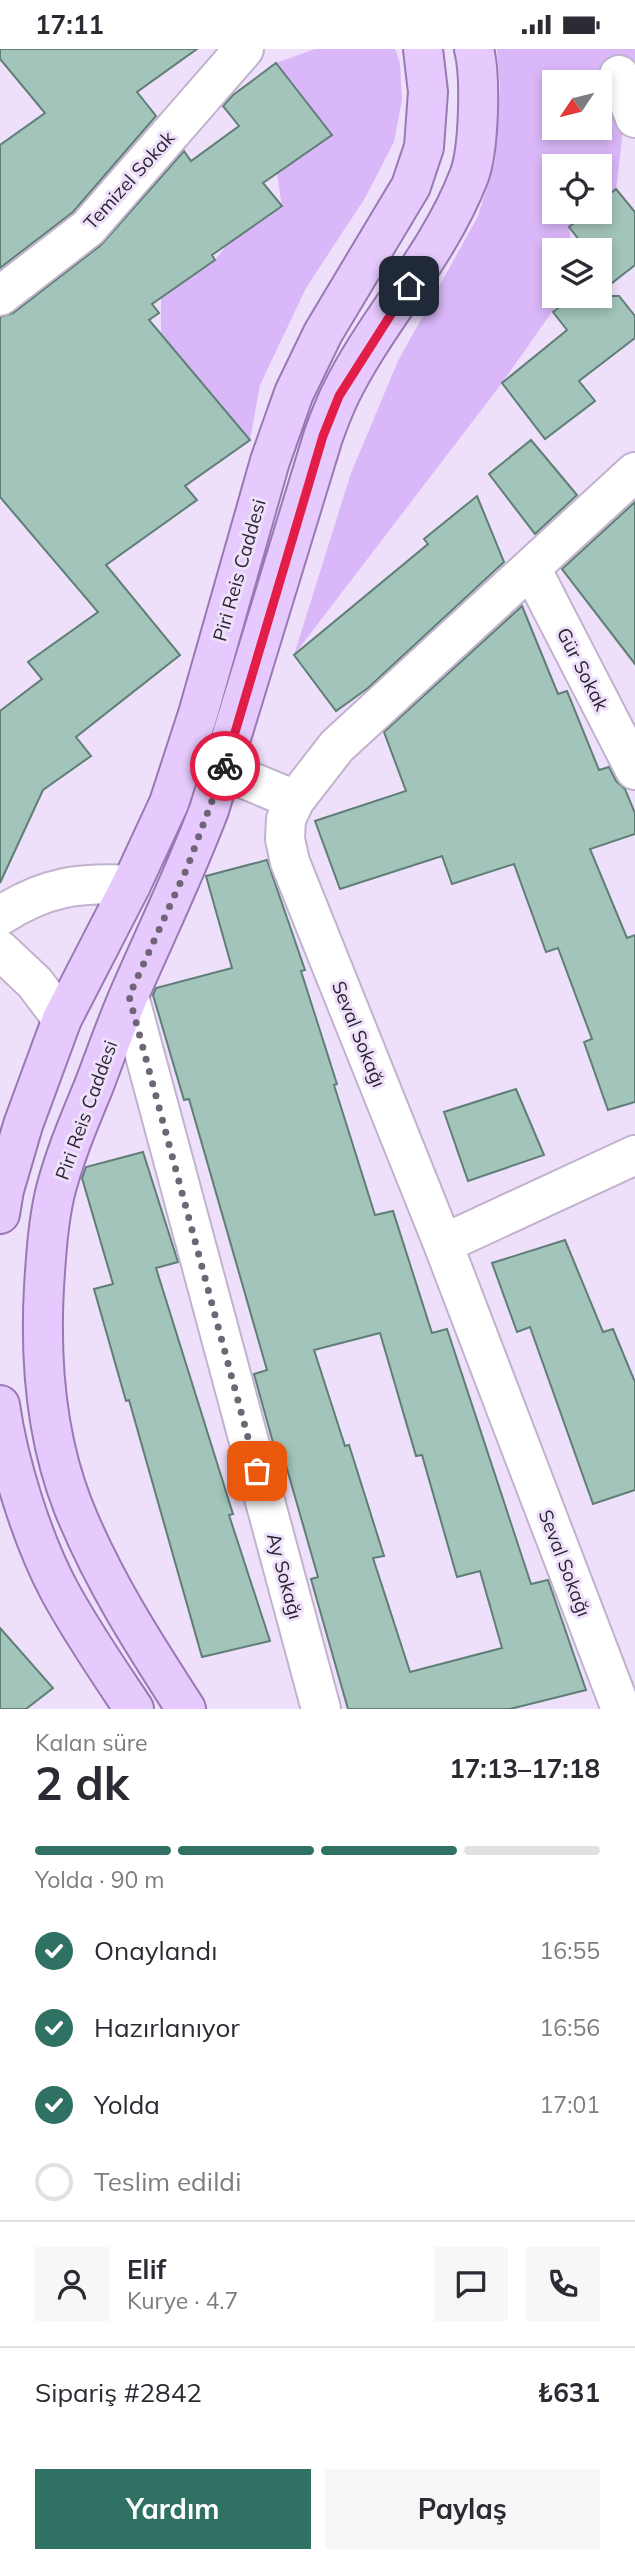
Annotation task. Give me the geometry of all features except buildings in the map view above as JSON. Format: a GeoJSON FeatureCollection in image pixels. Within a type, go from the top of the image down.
{"type":"FeatureCollection","features":[{"type":"Feature","properties":{"kind":"main road","name":"Piri Reis Caddesi"},"geometry":{"type":"LineString","coordinates":[[0,1215],[4,1190],[23,1125],[62,1019],[131,885],[169,803],[198,714],[270,461],[295,393],[323,333],[411,186],[424,147],[428,92],[423,49]]}},
{"type":"Feature","properties":{"kind":"main road","name":"Piri Reis Caddesi"},"geometry":{"type":"LineString","coordinates":[[186,1709],[133,1627],[97,1560],[72,1504],[53,1438],[44,1367],[43,1312],[46,1260],[55,1193],[129,996],[187,868],[223,770],[323,436],[339,396],[422,265],[470,174],[477,125],[478,66],[474,49]]}},
{"type":"Feature","properties":{"kind":"main road"},"geometry":{"type":"LineString","coordinates":[[0,1405],[16,1476],[36,1537],[58,1588],[134,1709]]}},
{"type":"Feature","properties":{"kind":"street","name":"Temizel Sokak"},"geometry":{"type":"LineString","coordinates":[[0,296],[88,228],[244,49]]}},
{"type":"Feature","properties":{"kind":"street","name":"Seval Sokağı"},"geometry":{"type":"LineString","coordinates":[[621,1709],[443,1244],[290,862],[285,839],[286,819],[295,800],[337,746],[635,472]]}},
{"type":"Feature","properties":{"kind":"street","name":"Gür Sokak"},"geometry":{"type":"LineString","coordinates":[[531,568],[630,746]]}},
{"type":"Feature","properties":{"kind":"street"},"geometry":{"type":"LineString","coordinates":[[223,770],[295,800]]}},
{"type":"Feature","properties":{"kind":"street"},"geometry":{"type":"LineString","coordinates":[[0,916],[41,893],[68,885],[131,885]]}},
{"type":"Feature","properties":{"kind":"street"},"geometry":{"type":"LineString","coordinates":[[0,950],[35,983],[62,1019]]}},
{"type":"Feature","properties":{"kind":"street","name":"Ay Sokağı"},"geometry":{"type":"LineString","coordinates":[[129,996],[321,1709]]}},
{"type":"Feature","properties":{"kind":"street"},"geometry":{"type":"LineString","coordinates":[[443,1244],[635,1155]]}},
{"type":"Feature","properties":{"kind":"shaded area"},"geometry":{"type":"Polygon","coordinates":[[[315,49],[395,49],[400,63],[402,100],[394,142],[365,198],[306,288],[260,385],[250,440],[161,334],[161,298],[215,260],[227,245],[282,207],[277,173],[276,63],[315,49]]]}},
{"type":"Feature","properties":{"kind":"shaded area"},"geometry":{"type":"Polygon","coordinates":[[[497,49],[635,49],[635,89],[627,98],[616,189],[612,192],[612,154],[542,154],[542,224],[573,224],[569,227],[570,238],[542,238],[542,308],[555,308],[502,383],[294,655],[351,473],[398,361],[478,216],[495,161],[500,86],[497,49]]]}},
{"type":"Feature","properties":{"kind":"way so far"},"geometry":{"type":"LineString","coordinates":[[225,766],[187,868],[129,996],[257,1471]]}},
{"type":"Feature","properties":{"kind":"route"},"geometry":{"type":"LineString","coordinates":[[225,766],[323,436],[339,396],[409,286]]}}]}
